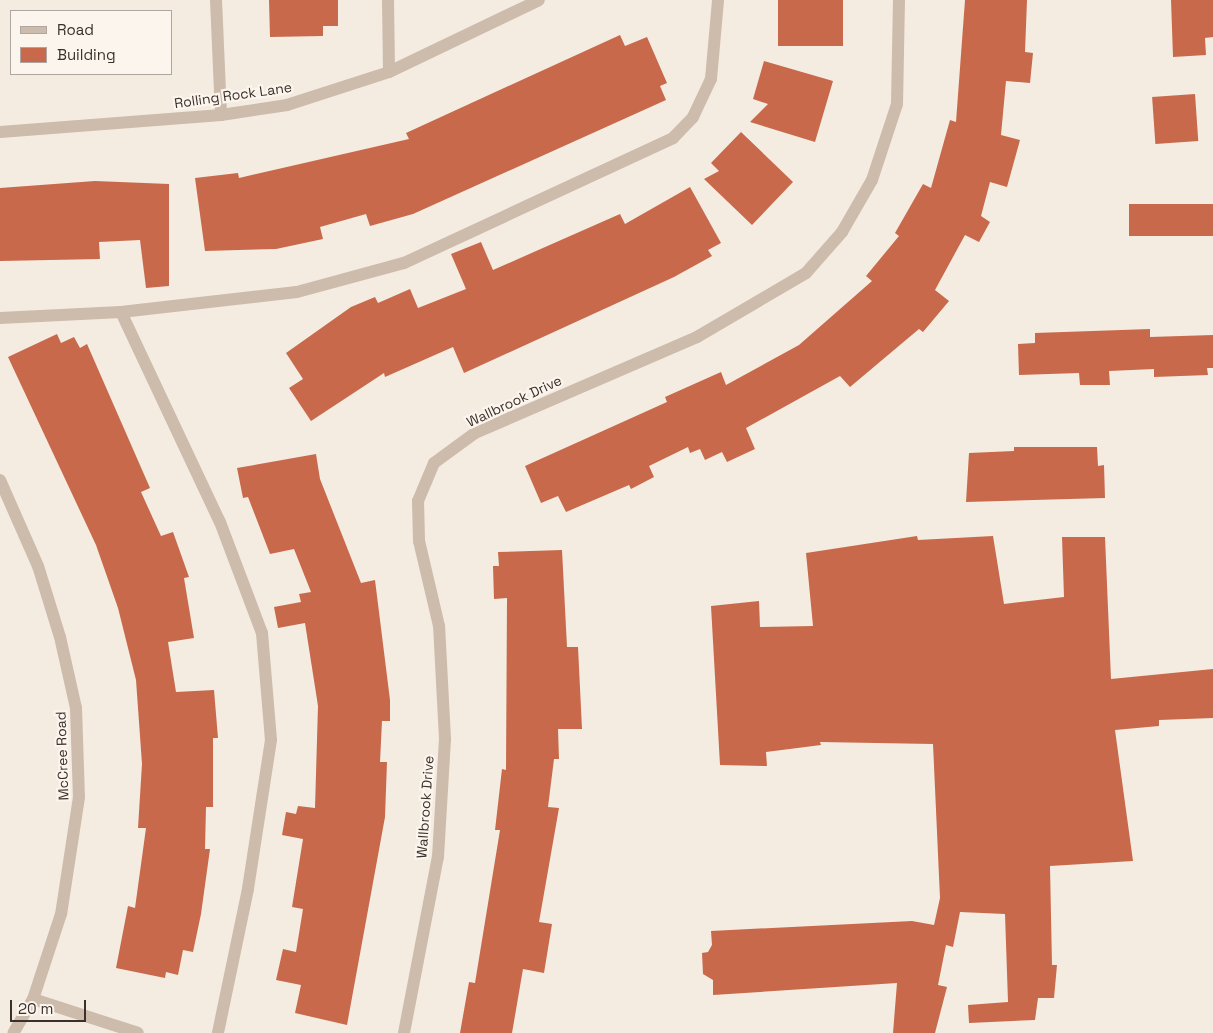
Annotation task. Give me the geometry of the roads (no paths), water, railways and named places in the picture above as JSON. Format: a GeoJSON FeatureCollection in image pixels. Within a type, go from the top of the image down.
{"type":"FeatureCollection","features":[{"type":"Feature","properties":{"kind":"street"},"geometry":{"type":"LineString","coordinates":[[216,0],[221,114]]}},
{"type":"Feature","properties":{"kind":"street"},"geometry":{"type":"LineString","coordinates":[[388,0],[389,72]]}},
{"type":"Feature","properties":{"kind":"street","name":"Rolling Rock Lane"},"geometry":{"type":"LineString","coordinates":[[0,132],[221,114],[287,105],[389,72],[539,0]]}},
{"type":"Feature","properties":{"kind":"street"},"geometry":{"type":"LineString","coordinates":[[0,318],[121,312],[296,292],[404,263],[673,138],[693,117],[711,79],[718,0]]}},
{"type":"Feature","properties":{"kind":"street","name":"Wallbrook Drive"},"geometry":{"type":"LineString","coordinates":[[404,1033],[438,857],[445,739],[439,626],[419,541],[418,501],[434,463],[475,433],[697,337],[806,273],[842,232],[867,188],[891,123],[897,104],[899,0]]}},
{"type":"Feature","properties":{"kind":"street"},"geometry":{"type":"LineString","coordinates":[[121,312],[220,522],[262,633],[271,740],[248,889],[218,1033]]}},
{"type":"Feature","properties":{"kind":"street","name":"McCree Road"},"geometry":{"type":"LineString","coordinates":[[0,480],[38,566],[76,708],[80,797],[73,861],[61,914],[33,999],[13,1033]]}},
{"type":"Feature","properties":{"kind":"street"},"geometry":{"type":"LineString","coordinates":[[33,999],[138,1033]]}}]}
